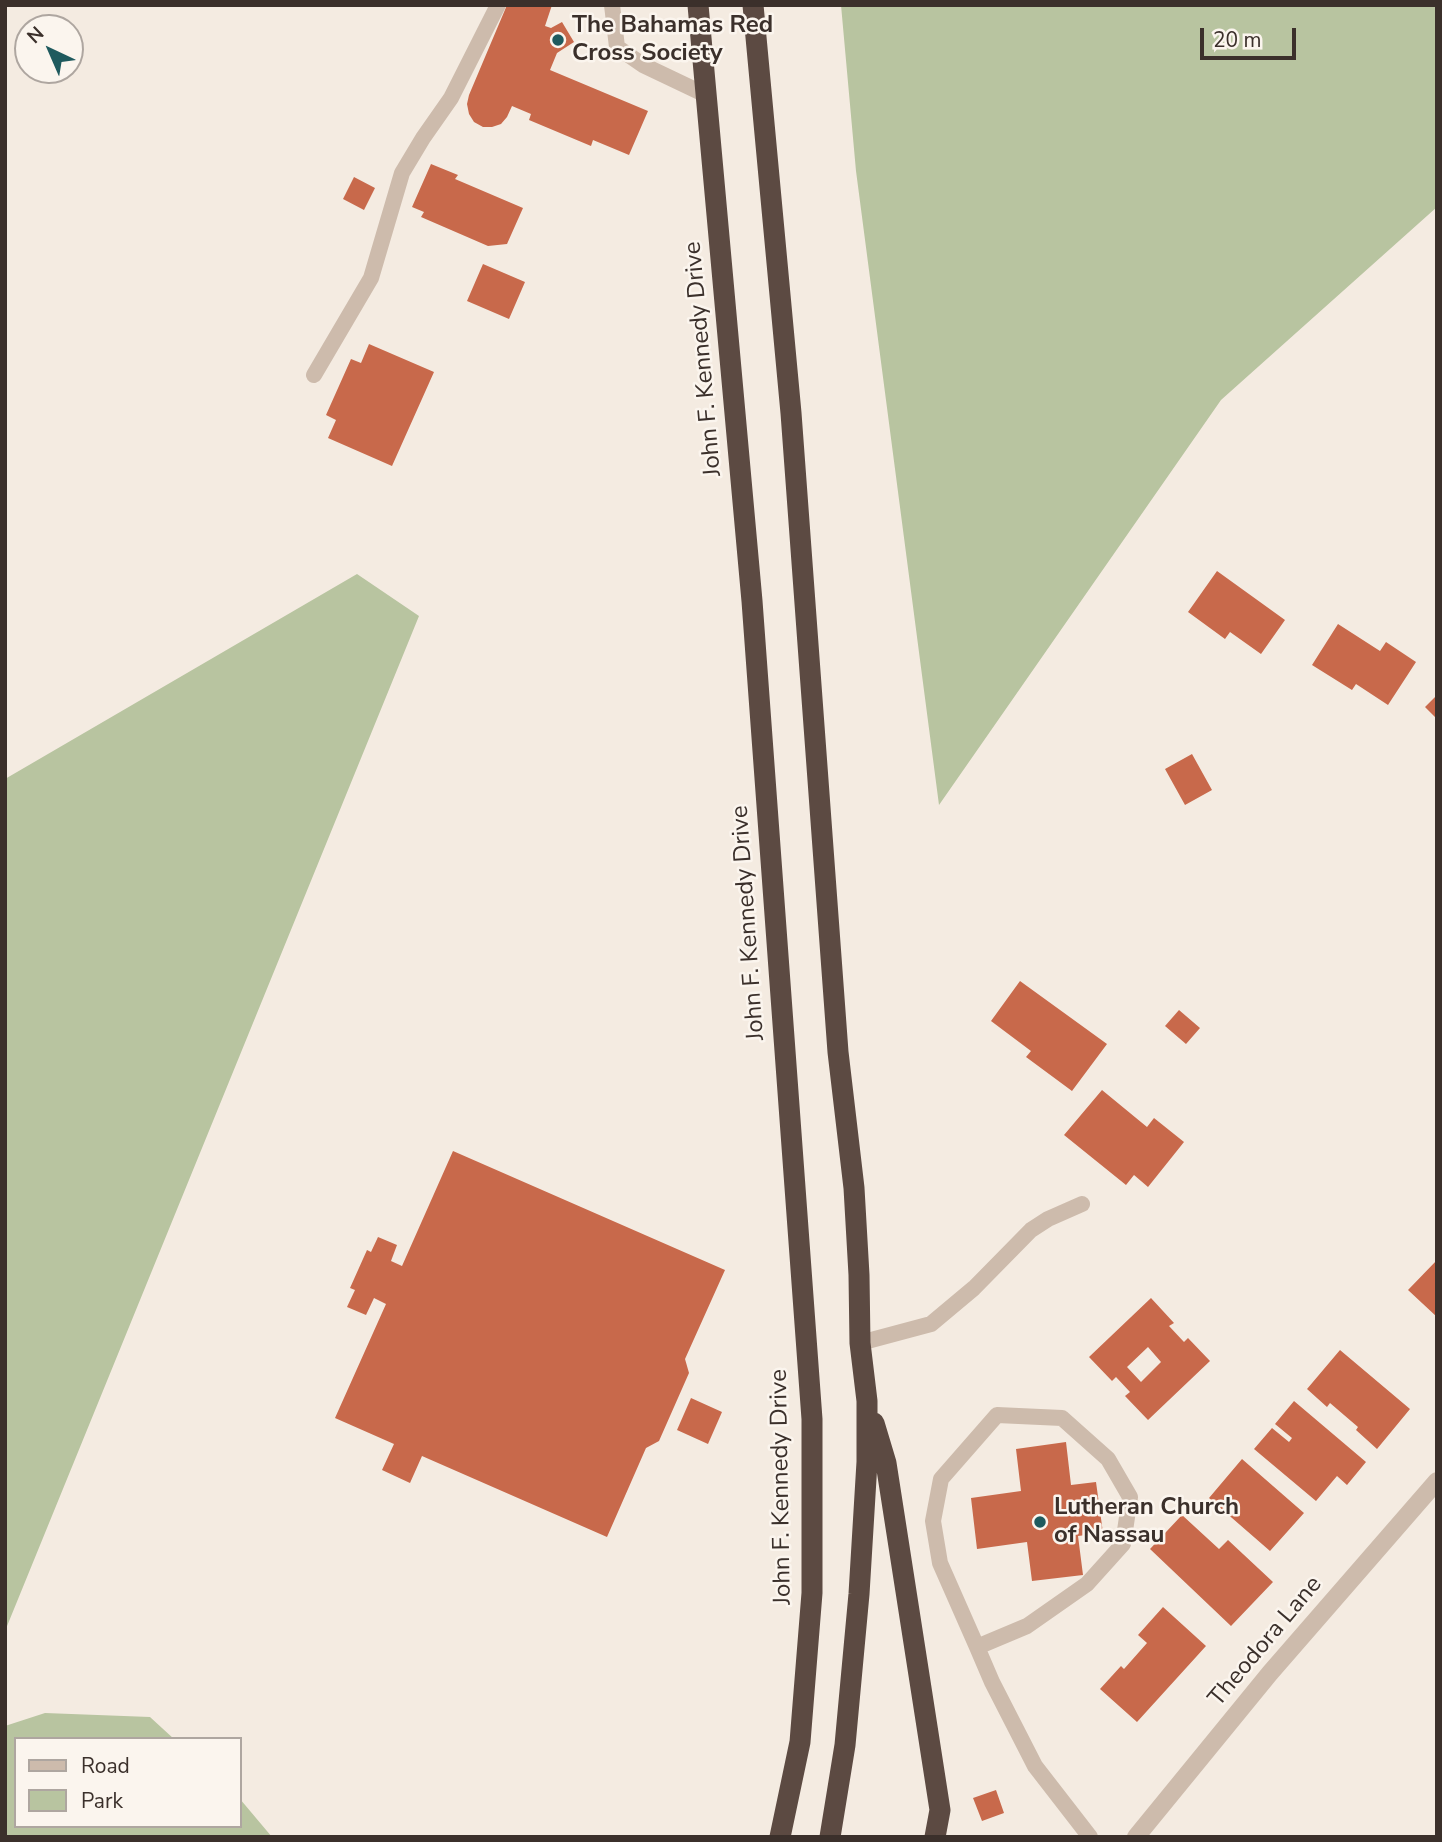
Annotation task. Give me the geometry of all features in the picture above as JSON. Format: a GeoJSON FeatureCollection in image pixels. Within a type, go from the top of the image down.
{"type":"FeatureCollection","features":[{"type":"Feature","properties":{"kind":"highway","name":"John F. Kennedy Drive"},"geometry":{"type":"LineString","coordinates":[[698,5],[752,601],[812,1419],[811,1606],[800,1742],[780,1837]]}},
{"type":"Feature","properties":{"kind":"highway"},"geometry":{"type":"LineString","coordinates":[[753,5],[791,413],[838,1052],[854,1188],[860,1343],[867,1401],[867,1462],[859,1594],[845,1745],[830,1837]]}},
{"type":"Feature","properties":{"kind":"highway"},"geometry":{"type":"LineString","coordinates":[[867,1401],[886,1463],[903,1570],[940,1810],[935,1837]]}},
{"type":"Feature","properties":{"kind":"street","name":"Theodora Lane"},"geometry":{"type":"LineString","coordinates":[[1136,1837],[1270,1673],[1437,1481]]}},
{"type":"Feature","properties":{"kind":"lane"},"geometry":{"type":"LineString","coordinates":[[314,375],[371,278],[402,173],[451,98],[498,5]]}},
{"type":"Feature","properties":{"kind":"lane"},"geometry":{"type":"LineString","coordinates":[[612,5],[617,47],[643,65],[706,95]]}},
{"type":"Feature","properties":{"kind":"lane"},"geometry":{"type":"LineString","coordinates":[[860,1343],[931,1324],[974,1288],[1031,1230],[1082,1204]]}},
{"type":"Feature","properties":{"kind":"lane"},"geometry":{"type":"LineString","coordinates":[[977,1647],[1027,1626],[1087,1584],[1123,1544],[1129,1497],[1108,1460],[1062,1418],[997,1415],[941,1479],[933,1521],[940,1563],[977,1647],[1035,1766],[1090,1837]]}},
{"type":"Feature","properties":{"kind":"green space"},"geometry":{"type":"Polygon","coordinates":[[[841,5],[1437,5],[1437,207],[1221,400],[939,805],[856,171],[841,5]]]}},
{"type":"Feature","properties":{"kind":"green space"},"geometry":{"type":"Polygon","coordinates":[[[357,574],[419,616],[5,1631],[5,779],[357,574]]]}},
{"type":"Feature","properties":{"kind":"green space"},"geometry":{"type":"Polygon","coordinates":[[[45,1713],[150,1717],[172,1737],[14,1737],[14,1828],[242,1828],[242,1801],[272,1837],[5,1837],[5,1726],[45,1713]]]}},
{"type":"Feature","properties":{"kind":"building"},"geometry":{"type":"Polygon","coordinates":[[[507,5],[552,5],[545,26],[551,28],[562,22],[574,42],[557,53],[550,70],[648,111],[629,155],[593,140],[591,146],[529,120],[531,114],[512,106],[501,124],[483,127],[474,122],[467,104],[469,95],[507,5]]]}},
{"type":"Feature","properties":{"kind":"building"},"geometry":{"type":"Polygon","coordinates":[[[431,164],[458,175],[455,179],[523,208],[507,244],[488,246],[421,217],[424,212],[412,207],[431,164]]]}},
{"type":"Feature","properties":{"kind":"building"},"geometry":{"type":"Polygon","coordinates":[[[354,177],[375,188],[364,210],[343,199],[354,177]]]}},
{"type":"Feature","properties":{"kind":"building"},"geometry":{"type":"Polygon","coordinates":[[[483,264],[525,282],[509,319],[467,301],[483,264]]]}},
{"type":"Feature","properties":{"kind":"building"},"geometry":{"type":"Polygon","coordinates":[[[369,344],[434,372],[392,466],[328,438],[336,420],[326,415],[351,359],[361,363],[369,344]]]}},
{"type":"Feature","properties":{"kind":"building"},"geometry":{"type":"Polygon","coordinates":[[[1217,571],[1285,620],[1261,654],[1230,632],[1225,639],[1188,612],[1217,571]]]}},
{"type":"Feature","properties":{"kind":"building"},"geometry":{"type":"Polygon","coordinates":[[[1338,624],[1380,651],[1386,642],[1416,662],[1388,705],[1356,684],[1352,690],[1312,665],[1338,624]]]}},
{"type":"Feature","properties":{"kind":"building"},"geometry":{"type":"Polygon","coordinates":[[[1437,695],[1437,719],[1425,707],[1437,695]]]}},
{"type":"Feature","properties":{"kind":"building"},"geometry":{"type":"Polygon","coordinates":[[[1192,754],[1212,790],[1185,805],[1165,769],[1192,754]]]}},
{"type":"Feature","properties":{"kind":"building"},"geometry":{"type":"Polygon","coordinates":[[[1020,981],[1107,1044],[1072,1091],[1026,1057],[1031,1051],[991,1021],[1020,981]]]}},
{"type":"Feature","properties":{"kind":"building"},"geometry":{"type":"Polygon","coordinates":[[[1179,1010],[1200,1028],[1186,1044],[1165,1026],[1179,1010]]]}},
{"type":"Feature","properties":{"kind":"building"},"geometry":{"type":"Polygon","coordinates":[[[1102,1090],[1147,1127],[1154,1118],[1184,1142],[1148,1187],[1134,1175],[1126,1185],[1064,1135],[1102,1090]]]}},
{"type":"Feature","properties":{"kind":"building"},"geometry":{"type":"Polygon","coordinates":[[[453,1151],[725,1270],[685,1359],[689,1373],[659,1441],[646,1448],[607,1537],[422,1456],[410,1483],[382,1470],[394,1444],[335,1418],[386,1304],[374,1298],[366,1315],[347,1307],[355,1290],[350,1288],[367,1250],[371,1252],[378,1237],[397,1245],[391,1261],[402,1266],[453,1151]]]}},
{"type":"Feature","properties":{"kind":"building"},"geometry":{"type":"Polygon","coordinates":[[[1437,1260],[1437,1317],[1408,1290],[1437,1260]]]}},
{"type":"Feature","properties":{"kind":"building"},"geometry":{"type":"Polygon","coordinates":[[[1151,1298],[1174,1323],[1169,1326],[1184,1342],[1188,1338],[1210,1361],[1148,1420],[1125,1396],[1130,1392],[1116,1377],[1112,1381],[1089,1357],[1151,1298]],[[1148,1347],[1127,1367],[1141,1382],[1161,1362],[1148,1347]]]}},
{"type":"Feature","properties":{"kind":"building"},"geometry":{"type":"Polygon","coordinates":[[[1340,1350],[1410,1409],[1377,1449],[1356,1430],[1358,1427],[1330,1403],[1327,1407],[1307,1389],[1340,1350]]]}},
{"type":"Feature","properties":{"kind":"building"},"geometry":{"type":"Polygon","coordinates":[[[691,1398],[722,1412],[708,1444],[677,1430],[691,1398]]]}},
{"type":"Feature","properties":{"kind":"building"},"geometry":{"type":"Polygon","coordinates":[[[1294,1401],[1366,1462],[1347,1485],[1337,1476],[1316,1501],[1254,1449],[1272,1428],[1289,1442],[1292,1438],[1275,1424],[1294,1401]]]}},
{"type":"Feature","properties":{"kind":"building"},"geometry":{"type":"Polygon","coordinates":[[[1066,1442],[1071,1485],[1096,1482],[1103,1533],[1078,1536],[1083,1575],[1032,1581],[1027,1542],[977,1549],[971,1498],[1021,1491],[1016,1449],[1066,1442]]]}},
{"type":"Feature","properties":{"kind":"building"},"geometry":{"type":"Polygon","coordinates":[[[1242,1459],[1304,1513],[1270,1551],[1209,1498],[1242,1459]]]}},
{"type":"Feature","properties":{"kind":"building"},"geometry":{"type":"Polygon","coordinates":[[[1182,1515],[1219,1549],[1228,1540],[1273,1582],[1231,1626],[1150,1549],[1182,1515]]]}},
{"type":"Feature","properties":{"kind":"building"},"geometry":{"type":"Polygon","coordinates":[[[1163,1607],[1206,1646],[1137,1722],[1100,1689],[1121,1666],[1124,1669],[1147,1643],[1138,1635],[1163,1607]]]}},
{"type":"Feature","properties":{"kind":"building"},"geometry":{"type":"Polygon","coordinates":[[[996,1790],[1004,1813],[982,1821],[973,1798],[996,1790]]]}},
{"type":"Feature","properties":{"kind":"place","name":"The Bahamas Red Cross Society"},"geometry":{"type":"Point","coordinates":[558,40]}},
{"type":"Feature","properties":{"kind":"place","name":"Lutheran Church of Nassau"},"geometry":{"type":"Point","coordinates":[1040,1522]}}]}
